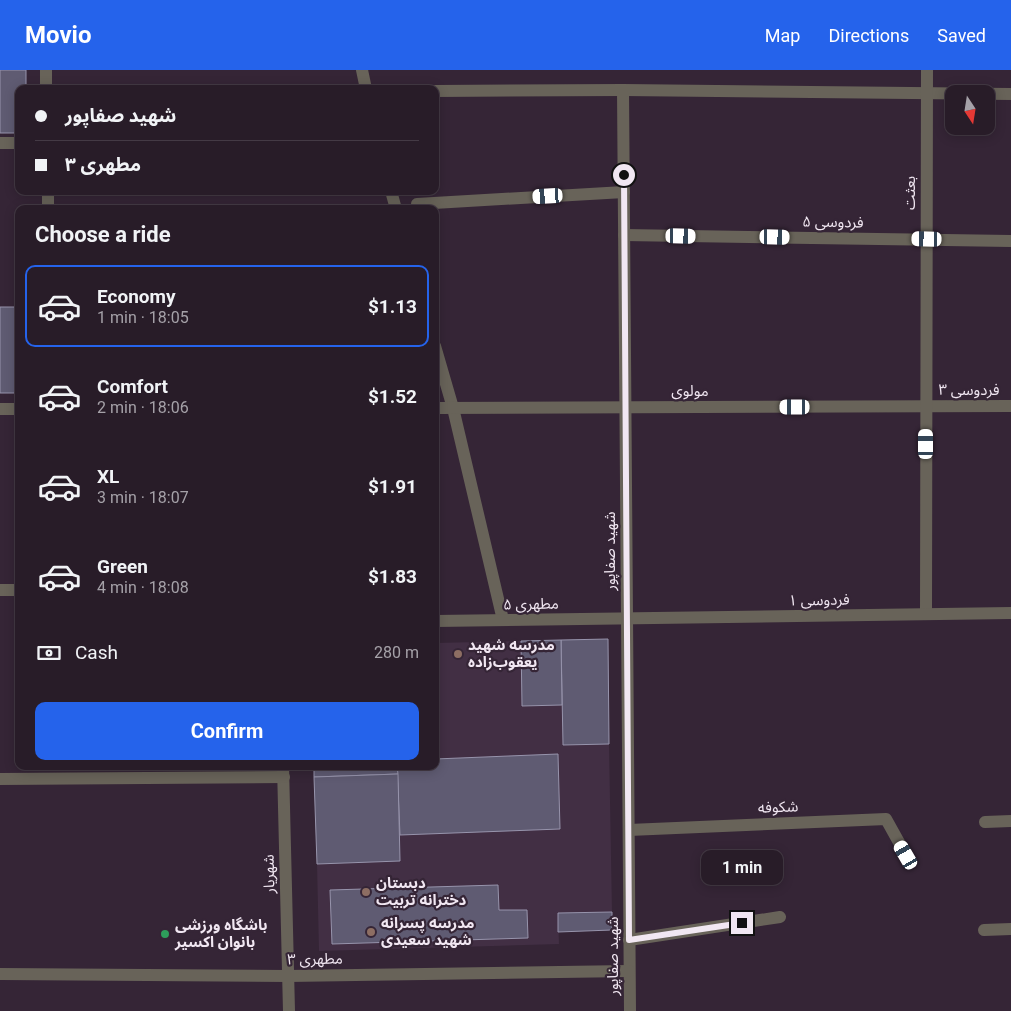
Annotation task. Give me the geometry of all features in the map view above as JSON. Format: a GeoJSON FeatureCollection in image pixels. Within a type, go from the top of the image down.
{"type":"FeatureCollection","features":[{"type":"Feature","properties":{"kind":"street"},"geometry":{"type":"LineString","coordinates":[[46,70],[46,85]]}},
{"type":"Feature","properties":{"kind":"street"},"geometry":{"type":"LineString","coordinates":[[362,70],[365,85]]}},
{"type":"Feature","properties":{"kind":"street","name":"بعثت"},"geometry":{"type":"LineString","coordinates":[[926,614],[927,70]]}},
{"type":"Feature","properties":{"kind":"street"},"geometry":{"type":"LineString","coordinates":[[439,91],[623,90],[1011,94]]}},
{"type":"Feature","properties":{"kind":"street","name":"شهید صفاپور"},"geometry":{"type":"LineString","coordinates":[[623,90],[630,1011]]}},
{"type":"Feature","properties":{"kind":"street"},"geometry":{"type":"LineString","coordinates":[[0,143],[15,143]]}},
{"type":"Feature","properties":{"kind":"street"},"geometry":{"type":"LineString","coordinates":[[416,204],[624,192]]}},
{"type":"Feature","properties":{"kind":"street","name":"فردوسی ۵"},"geometry":{"type":"LineString","coordinates":[[624,235],[1011,241]]}},
{"type":"Feature","properties":{"kind":"street"},"geometry":{"type":"LineString","coordinates":[[439,360],[453,408],[503,620]]}},
{"type":"Feature","properties":{"kind":"street","name":"مولوی"},"geometry":{"type":"LineString","coordinates":[[439,408],[926,406]]}},
{"type":"Feature","properties":{"kind":"street","name":"فردوسی ۳"},"geometry":{"type":"LineString","coordinates":[[926,406],[1011,406]]}},
{"type":"Feature","properties":{"kind":"street"},"geometry":{"type":"LineString","coordinates":[[0,409],[15,409]]}},
{"type":"Feature","properties":{"kind":"street"},"geometry":{"type":"LineString","coordinates":[[0,590],[15,590]]}},
{"type":"Feature","properties":{"kind":"street","name":"فردوسی ۱"},"geometry":{"type":"LineString","coordinates":[[627,618],[1011,613]]}},
{"type":"Feature","properties":{"kind":"street","name":"مطهری ۵"},"geometry":{"type":"LineString","coordinates":[[439,621],[627,618]]}},
{"type":"Feature","properties":{"kind":"street"},"geometry":{"type":"LineString","coordinates":[[0,778],[283,772]]}},
{"type":"Feature","properties":{"kind":"street","name":"شهریار"},"geometry":{"type":"LineString","coordinates":[[283,772],[289,1011]]}},
{"type":"Feature","properties":{"kind":"street","name":"شکوفه"},"geometry":{"type":"LineString","coordinates":[[629,830],[886,819],[906,855]]}},
{"type":"Feature","properties":{"kind":"street"},"geometry":{"type":"LineString","coordinates":[[985,822],[1011,822]]}},
{"type":"Feature","properties":{"kind":"street"},"geometry":{"type":"LineString","coordinates":[[629,940],[780,917]]}},
{"type":"Feature","properties":{"kind":"street"},"geometry":{"type":"LineString","coordinates":[[984,930],[1011,929]]}},
{"type":"Feature","properties":{"kind":"street","name":"مطهری ۳"},"geometry":{"type":"LineString","coordinates":[[0,974],[288,976],[629,972]]}},
{"type":"Feature","properties":{"kind":"shaded area"},"geometry":{"type":"Polygon","coordinates":[[[521,641],[522,706],[562,705],[563,745],[609,744],[612,912],[558,913],[559,944],[319,951],[317,864],[400,861],[397,770],[439,770],[439,643],[521,641]]]}},
{"type":"Feature","properties":{"kind":"building"},"geometry":{"type":"Polygon","coordinates":[[[0,70],[26,70],[26,85],[15,85],[15,133],[0,133],[0,70]]]}},
{"type":"Feature","properties":{"kind":"building"},"geometry":{"type":"Polygon","coordinates":[[[0,307],[15,307],[15,393],[0,393],[0,307]]]}},
{"type":"Feature","properties":{"kind":"building"},"geometry":{"type":"Polygon","coordinates":[[[608,639],[609,744],[563,745],[561,640],[608,639]]]}},
{"type":"Feature","properties":{"kind":"building"},"geometry":{"type":"Polygon","coordinates":[[[561,640],[562,705],[522,706],[521,641],[561,640]]]}},
{"type":"Feature","properties":{"kind":"building"},"geometry":{"type":"Polygon","coordinates":[[[558,754],[560,829],[400,835],[397,770],[439,770],[439,759],[558,754]]]}},
{"type":"Feature","properties":{"kind":"building"},"geometry":{"type":"Polygon","coordinates":[[[314,770],[398,770],[398,774],[314,777],[314,770]]]}},
{"type":"Feature","properties":{"kind":"building"},"geometry":{"type":"Polygon","coordinates":[[[398,774],[400,861],[317,864],[314,777],[398,774]]]}},
{"type":"Feature","properties":{"kind":"building"},"geometry":{"type":"Polygon","coordinates":[[[498,885],[499,910],[527,910],[528,938],[332,944],[330,890],[498,885]]]}},
{"type":"Feature","properties":{"kind":"building"},"geometry":{"type":"Polygon","coordinates":[[[612,912],[612,930],[558,932],[558,913],[612,912]]]}},
{"type":"Feature","properties":{"kind":"place","name":"مدرسه شهید یعقوب‌زاده"},"geometry":{"type":"Point","coordinates":[458,654]}},
{"type":"Feature","properties":{"kind":"place","name":"دبستان دخترانه تربیت"},"geometry":{"type":"Point","coordinates":[366,892]}},
{"type":"Feature","properties":{"kind":"place","name":"مدرسه پسرانه شهید سعیدی"},"geometry":{"type":"Point","coordinates":[371,932]}},
{"type":"Feature","properties":{"kind":"place","name":"باشگاه ورزشی بانوان اکسیر"},"geometry":{"type":"Point","coordinates":[165,934]}},
{"type":"Feature","properties":{"kind":"route"},"geometry":{"type":"LineString","coordinates":[[624,175],[629,940],[742,923]]}}]}
